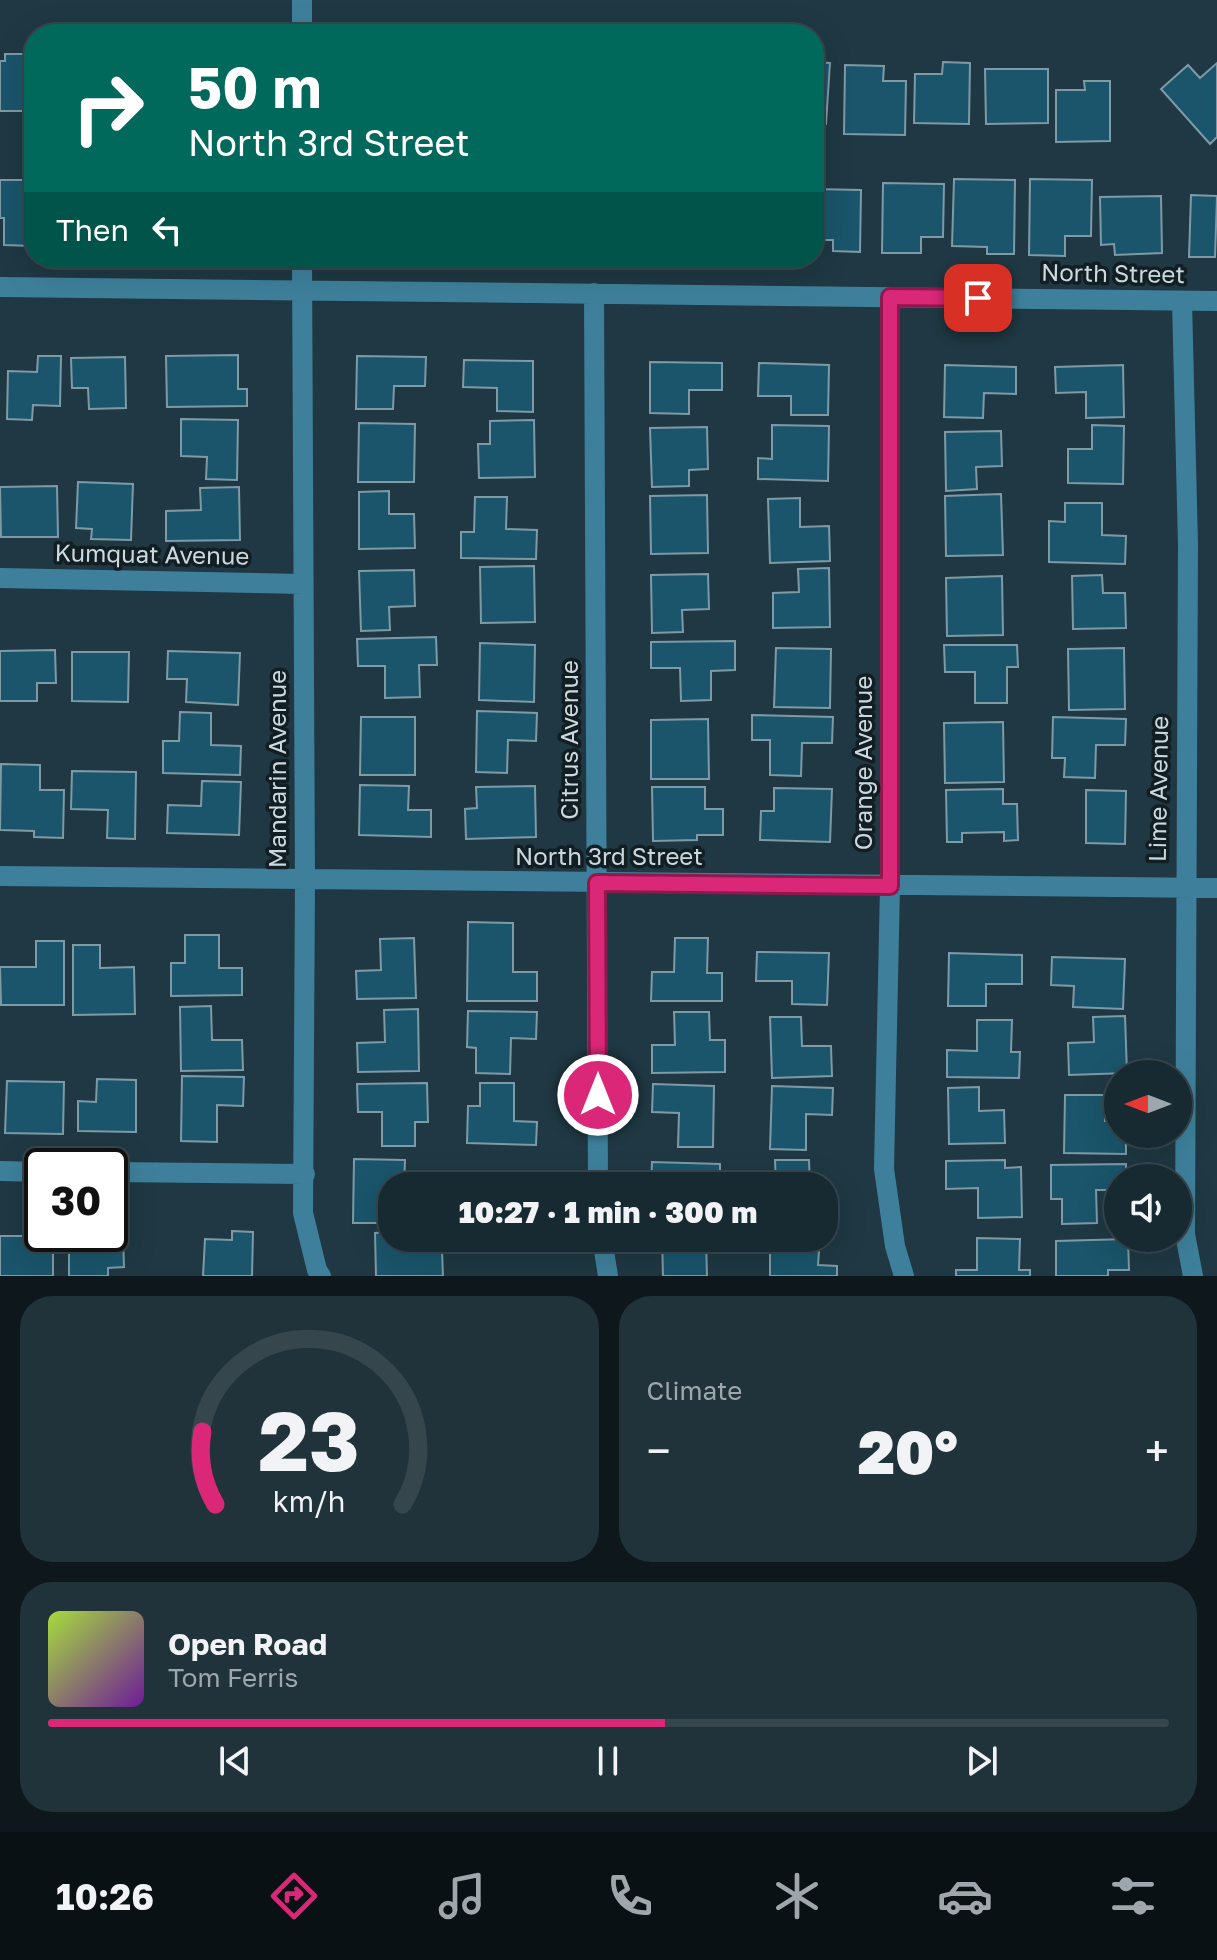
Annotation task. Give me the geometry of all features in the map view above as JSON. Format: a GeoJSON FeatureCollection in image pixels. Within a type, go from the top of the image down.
{"type":"FeatureCollection","features":[{"type":"Feature","properties":{"kind":"street"},"geometry":{"type":"LineString","coordinates":[[302,0],[302,24]]}},
{"type":"Feature","properties":{"kind":"street","name":"Mandarin Avenue"},"geometry":{"type":"LineString","coordinates":[[302,268],[305,881],[303,1213],[321,1276]]}},
{"type":"Feature","properties":{"kind":"street","name":"North Street"},"geometry":{"type":"LineString","coordinates":[[0,287],[1217,301]]}},
{"type":"Feature","properties":{"kind":"street","name":"Citrus Avenue"},"geometry":{"type":"LineString","coordinates":[[594,293],[598,1172]]}},
{"type":"Feature","properties":{"kind":"street","name":"Orange Avenue"},"geometry":{"type":"LineString","coordinates":[[890,297],[890,886],[884,1169],[895,1246],[904,1276]]}},
{"type":"Feature","properties":{"kind":"street","name":"Lime Avenue"},"geometry":{"type":"LineString","coordinates":[[1182,301],[1188,545],[1185,1234],[1193,1276]]}},
{"type":"Feature","properties":{"kind":"street","name":"Kumquat Avenue"},"geometry":{"type":"LineString","coordinates":[[0,578],[303,584]]}},
{"type":"Feature","properties":{"kind":"street","name":"North 3rd Street"},"geometry":{"type":"LineString","coordinates":[[0,876],[1217,888]]}},
{"type":"Feature","properties":{"kind":"street"},"geometry":{"type":"LineString","coordinates":[[0,1171],[24,1172]]}},
{"type":"Feature","properties":{"kind":"street"},"geometry":{"type":"LineString","coordinates":[[128,1172],[305,1174]]}},
{"type":"Feature","properties":{"kind":"street"},"geometry":{"type":"LineString","coordinates":[[604,1252],[608,1276]]}},
{"type":"Feature","properties":{"kind":"building"},"geometry":{"type":"Polygon","coordinates":[[[5,54],[24,54],[24,111],[0,111],[0,61],[5,61],[5,54]]]}},
{"type":"Feature","properties":{"kind":"building"},"geometry":{"type":"Polygon","coordinates":[[[943,62],[970,63],[969,124],[914,123],[915,74],[942,74],[943,62]]]}},
{"type":"Feature","properties":{"kind":"building"},"geometry":{"type":"Polygon","coordinates":[[[824,63],[830,63],[824,124],[824,63]]]}},
{"type":"Feature","properties":{"kind":"building"},"geometry":{"type":"Polygon","coordinates":[[[1217,63],[1217,137],[1210,144],[1161,89],[1188,65],[1200,78],[1217,63]]]}},
{"type":"Feature","properties":{"kind":"building"},"geometry":{"type":"Polygon","coordinates":[[[845,65],[884,66],[883,81],[906,81],[905,135],[844,134],[845,65]]]}},
{"type":"Feature","properties":{"kind":"building"},"geometry":{"type":"Polygon","coordinates":[[[985,69],[1048,69],[1048,123],[986,124],[985,69]]]}},
{"type":"Feature","properties":{"kind":"building"},"geometry":{"type":"Polygon","coordinates":[[[1084,81],[1110,81],[1110,141],[1056,142],[1056,90],[1085,90],[1084,81]]]}},
{"type":"Feature","properties":{"kind":"building"},"geometry":{"type":"Polygon","coordinates":[[[954,179],[1015,180],[1014,254],[987,254],[987,247],[952,246],[954,179]]]}},
{"type":"Feature","properties":{"kind":"building"},"geometry":{"type":"Polygon","coordinates":[[[1030,179],[1092,180],[1091,236],[1065,236],[1065,256],[1029,255],[1030,179]]]}},
{"type":"Feature","properties":{"kind":"building"},"geometry":{"type":"Polygon","coordinates":[[[0,180],[24,180],[24,246],[4,245],[4,218],[0,218],[0,180]]]}},
{"type":"Feature","properties":{"kind":"building"},"geometry":{"type":"Polygon","coordinates":[[[883,183],[944,184],[943,237],[921,237],[921,253],[882,253],[883,183]]]}},
{"type":"Feature","properties":{"kind":"building"},"geometry":{"type":"Polygon","coordinates":[[[824,189],[861,190],[860,252],[833,251],[833,240],[824,240],[824,189]]]}},
{"type":"Feature","properties":{"kind":"building"},"geometry":{"type":"Polygon","coordinates":[[[1191,195],[1217,196],[1215,257],[1189,257],[1191,195]]]}},
{"type":"Feature","properties":{"kind":"building"},"geometry":{"type":"Polygon","coordinates":[[[1161,196],[1162,253],[1115,255],[1114,244],[1101,245],[1100,197],[1161,196]]]}},
{"type":"Feature","properties":{"kind":"building"},"geometry":{"type":"Polygon","coordinates":[[[238,355],[238,389],[247,389],[247,406],[167,407],[166,356],[238,355]]]}},
{"type":"Feature","properties":{"kind":"building"},"geometry":{"type":"Polygon","coordinates":[[[38,356],[61,356],[60,406],[33,405],[32,420],[7,419],[8,371],[37,372],[38,356]]]}},
{"type":"Feature","properties":{"kind":"building"},"geometry":{"type":"Polygon","coordinates":[[[357,356],[426,357],[425,386],[394,386],[393,409],[356,409],[357,356]]]}},
{"type":"Feature","properties":{"kind":"building"},"geometry":{"type":"Polygon","coordinates":[[[125,357],[126,408],[89,409],[88,388],[72,388],[71,358],[125,357]]]}},
{"type":"Feature","properties":{"kind":"building"},"geometry":{"type":"Polygon","coordinates":[[[464,360],[533,361],[533,412],[497,411],[497,388],[463,387],[464,360]]]}},
{"type":"Feature","properties":{"kind":"building"},"geometry":{"type":"Polygon","coordinates":[[[650,362],[722,363],[722,390],[689,390],[689,414],[650,413],[650,362]]]}},
{"type":"Feature","properties":{"kind":"building"},"geometry":{"type":"Polygon","coordinates":[[[759,363],[829,365],[828,415],[791,415],[791,396],[758,396],[759,363]]]}},
{"type":"Feature","properties":{"kind":"building"},"geometry":{"type":"Polygon","coordinates":[[[945,365],[1016,367],[1016,394],[984,393],[983,418],[944,417],[945,365]]]}},
{"type":"Feature","properties":{"kind":"building"},"geometry":{"type":"Polygon","coordinates":[[[1123,365],[1124,417],[1086,418],[1086,392],[1056,393],[1055,367],[1123,365]]]}},
{"type":"Feature","properties":{"kind":"building"},"geometry":{"type":"Polygon","coordinates":[[[181,419],[238,420],[237,480],[206,479],[207,457],[181,456],[181,419]]]}},
{"type":"Feature","properties":{"kind":"building"},"geometry":{"type":"Polygon","coordinates":[[[534,420],[535,477],[479,478],[478,444],[490,444],[490,421],[534,420]]]}},
{"type":"Feature","properties":{"kind":"building"},"geometry":{"type":"Polygon","coordinates":[[[359,423],[415,424],[414,482],[358,482],[359,423]]]}},
{"type":"Feature","properties":{"kind":"building"},"geometry":{"type":"Polygon","coordinates":[[[772,425],[829,426],[828,481],[758,479],[758,458],[772,459],[772,425]]]}},
{"type":"Feature","properties":{"kind":"building"},"geometry":{"type":"Polygon","coordinates":[[[1092,425],[1124,426],[1123,484],[1068,483],[1068,449],[1092,449],[1092,425]]]}},
{"type":"Feature","properties":{"kind":"building"},"geometry":{"type":"Polygon","coordinates":[[[707,427],[708,469],[689,470],[689,486],[652,487],[650,428],[707,427]]]}},
{"type":"Feature","properties":{"kind":"building"},"geometry":{"type":"Polygon","coordinates":[[[1001,431],[1002,466],[976,467],[977,489],[946,491],[945,432],[1001,431]]]}},
{"type":"Feature","properties":{"kind":"building"},"geometry":{"type":"Polygon","coordinates":[[[78,482],[133,484],[131,540],[91,539],[92,529],[76,528],[78,482]]]}},
{"type":"Feature","properties":{"kind":"building"},"geometry":{"type":"Polygon","coordinates":[[[57,486],[58,537],[1,537],[0,487],[57,486]]]}},
{"type":"Feature","properties":{"kind":"building"},"geometry":{"type":"Polygon","coordinates":[[[239,487],[240,540],[166,541],[166,511],[201,510],[200,488],[239,487]]]}},
{"type":"Feature","properties":{"kind":"building"},"geometry":{"type":"Polygon","coordinates":[[[389,491],[389,514],[414,514],[415,548],[359,549],[359,492],[389,491]]]}},
{"type":"Feature","properties":{"kind":"building"},"geometry":{"type":"Polygon","coordinates":[[[1001,494],[1003,555],[946,556],[945,496],[1001,494]]]}},
{"type":"Feature","properties":{"kind":"building"},"geometry":{"type":"Polygon","coordinates":[[[707,495],[708,553],[651,554],[650,496],[707,495]]]}},
{"type":"Feature","properties":{"kind":"building"},"geometry":{"type":"Polygon","coordinates":[[[475,497],[507,497],[506,529],[537,530],[536,559],[461,558],[461,532],[474,532],[475,497]]]}},
{"type":"Feature","properties":{"kind":"building"},"geometry":{"type":"Polygon","coordinates":[[[800,498],[800,527],[829,526],[830,561],[770,563],[768,499],[800,498]]]}},
{"type":"Feature","properties":{"kind":"building"},"geometry":{"type":"Polygon","coordinates":[[[1065,503],[1102,503],[1102,535],[1126,536],[1125,564],[1049,562],[1049,521],[1065,522],[1065,503]]]}},
{"type":"Feature","properties":{"kind":"building"},"geometry":{"type":"Polygon","coordinates":[[[534,566],[535,622],[481,623],[480,567],[534,566]]]}},
{"type":"Feature","properties":{"kind":"building"},"geometry":{"type":"Polygon","coordinates":[[[829,568],[830,627],[773,628],[773,593],[799,592],[798,569],[829,568]]]}},
{"type":"Feature","properties":{"kind":"building"},"geometry":{"type":"Polygon","coordinates":[[[414,570],[415,606],[389,607],[390,630],[361,631],[359,571],[414,570]]]}},
{"type":"Feature","properties":{"kind":"building"},"geometry":{"type":"Polygon","coordinates":[[[708,574],[709,609],[682,610],[683,632],[652,633],[651,575],[708,574]]]}},
{"type":"Feature","properties":{"kind":"building"},"geometry":{"type":"Polygon","coordinates":[[[1102,575],[1103,593],[1125,593],[1126,628],[1073,629],[1072,576],[1102,575]]]}},
{"type":"Feature","properties":{"kind":"building"},"geometry":{"type":"Polygon","coordinates":[[[1002,576],[1003,635],[947,636],[946,578],[1002,576]]]}},
{"type":"Feature","properties":{"kind":"building"},"geometry":{"type":"Polygon","coordinates":[[[436,637],[437,665],[419,665],[420,697],[385,698],[385,666],[358,666],[357,639],[436,637]]]}},
{"type":"Feature","properties":{"kind":"building"},"geometry":{"type":"Polygon","coordinates":[[[735,641],[735,670],[711,671],[711,700],[681,701],[680,668],[651,668],[651,642],[735,641]]]}},
{"type":"Feature","properties":{"kind":"building"},"geometry":{"type":"Polygon","coordinates":[[[480,643],[535,645],[534,702],[479,700],[480,643]]]}},
{"type":"Feature","properties":{"kind":"building"},"geometry":{"type":"Polygon","coordinates":[[[944,645],[1017,645],[1018,667],[1007,667],[1007,703],[975,703],[975,672],[945,672],[944,645]]]}},
{"type":"Feature","properties":{"kind":"building"},"geometry":{"type":"Polygon","coordinates":[[[776,648],[831,649],[830,708],[774,707],[776,648]]]}},
{"type":"Feature","properties":{"kind":"building"},"geometry":{"type":"Polygon","coordinates":[[[1124,648],[1125,709],[1069,710],[1068,649],[1124,648]]]}},
{"type":"Feature","properties":{"kind":"building"},"geometry":{"type":"Polygon","coordinates":[[[55,650],[56,683],[37,683],[37,701],[0,701],[0,651],[55,650]]]}},
{"type":"Feature","properties":{"kind":"building"},"geometry":{"type":"Polygon","coordinates":[[[168,651],[240,653],[238,705],[186,702],[187,679],[167,679],[168,651]]]}},
{"type":"Feature","properties":{"kind":"building"},"geometry":{"type":"Polygon","coordinates":[[[72,652],[129,652],[128,702],[72,701],[72,652]]]}},
{"type":"Feature","properties":{"kind":"building"},"geometry":{"type":"Polygon","coordinates":[[[477,711],[537,713],[536,741],[508,740],[507,773],[476,772],[477,711]]]}},
{"type":"Feature","properties":{"kind":"building"},"geometry":{"type":"Polygon","coordinates":[[[180,712],[211,713],[211,745],[241,746],[240,775],[163,773],[163,741],[179,741],[180,712]]]}},
{"type":"Feature","properties":{"kind":"building"},"geometry":{"type":"Polygon","coordinates":[[[752,715],[833,717],[832,743],[802,743],[801,776],[770,775],[770,740],[752,740],[752,715]]]}},
{"type":"Feature","properties":{"kind":"building"},"geometry":{"type":"Polygon","coordinates":[[[361,717],[415,717],[415,775],[360,775],[361,717]]]}},
{"type":"Feature","properties":{"kind":"building"},"geometry":{"type":"Polygon","coordinates":[[[1053,717],[1126,719],[1125,745],[1096,745],[1095,778],[1064,777],[1065,758],[1052,758],[1053,717]]]}},
{"type":"Feature","properties":{"kind":"building"},"geometry":{"type":"Polygon","coordinates":[[[708,719],[709,779],[651,779],[651,720],[708,719]]]}},
{"type":"Feature","properties":{"kind":"building"},"geometry":{"type":"Polygon","coordinates":[[[1003,722],[1004,782],[945,783],[944,723],[1003,722]]]}},
{"type":"Feature","properties":{"kind":"building"},"geometry":{"type":"Polygon","coordinates":[[[1,764],[40,765],[40,790],[64,790],[63,838],[34,837],[34,831],[0,830],[1,764]]]}},
{"type":"Feature","properties":{"kind":"building"},"geometry":{"type":"Polygon","coordinates":[[[72,771],[136,772],[135,839],[107,838],[108,810],[71,809],[72,771]]]}},
{"type":"Feature","properties":{"kind":"building"},"geometry":{"type":"Polygon","coordinates":[[[202,781],[241,782],[239,835],[167,833],[168,805],[201,806],[202,781]]]}},
{"type":"Feature","properties":{"kind":"building"},"geometry":{"type":"Polygon","coordinates":[[[360,785],[409,786],[408,810],[431,810],[431,837],[359,835],[360,785]]]}},
{"type":"Feature","properties":{"kind":"building"},"geometry":{"type":"Polygon","coordinates":[[[535,786],[536,837],[466,839],[465,809],[477,808],[476,787],[535,786]]]}},
{"type":"Feature","properties":{"kind":"building"},"geometry":{"type":"Polygon","coordinates":[[[652,787],[705,787],[705,809],[723,809],[723,835],[697,835],[697,840],[653,841],[652,787]]]}},
{"type":"Feature","properties":{"kind":"building"},"geometry":{"type":"Polygon","coordinates":[[[774,788],[832,789],[830,842],[760,840],[761,811],[774,811],[774,788]]]}},
{"type":"Feature","properties":{"kind":"building"},"geometry":{"type":"Polygon","coordinates":[[[1003,789],[1003,804],[1017,804],[1018,840],[1004,841],[1004,832],[962,833],[962,842],[947,842],[946,790],[1003,789]]]}},
{"type":"Feature","properties":{"kind":"building"},"geometry":{"type":"Polygon","coordinates":[[[1086,790],[1126,791],[1125,844],[1086,843],[1086,790]]]}},
{"type":"Feature","properties":{"kind":"building"},"geometry":{"type":"Polygon","coordinates":[[[468,922],[513,923],[513,972],[537,972],[537,1001],[467,1001],[468,922]]]}},
{"type":"Feature","properties":{"kind":"building"},"geometry":{"type":"Polygon","coordinates":[[[185,935],[219,935],[219,968],[242,968],[242,995],[171,996],[171,963],[185,963],[185,935]]]}},
{"type":"Feature","properties":{"kind":"building"},"geometry":{"type":"Polygon","coordinates":[[[414,938],[416,998],[357,999],[356,971],[381,970],[380,939],[414,938]]]}},
{"type":"Feature","properties":{"kind":"building"},"geometry":{"type":"Polygon","coordinates":[[[675,938],[708,938],[707,973],[722,973],[722,1001],[651,1001],[652,972],[674,972],[675,938]]]}},
{"type":"Feature","properties":{"kind":"building"},"geometry":{"type":"Polygon","coordinates":[[[36,941],[64,941],[64,1005],[1,1005],[0,967],[36,967],[36,941]]]}},
{"type":"Feature","properties":{"kind":"building"},"geometry":{"type":"Polygon","coordinates":[[[73,945],[100,945],[100,968],[134,967],[135,1014],[73,1015],[73,945]]]}},
{"type":"Feature","properties":{"kind":"building"},"geometry":{"type":"Polygon","coordinates":[[[757,952],[829,953],[827,1005],[792,1004],[792,981],[756,981],[757,952]]]}},
{"type":"Feature","properties":{"kind":"building"},"geometry":{"type":"Polygon","coordinates":[[[949,953],[1022,955],[1022,984],[986,984],[986,1006],[948,1006],[949,953]]]}},
{"type":"Feature","properties":{"kind":"building"},"geometry":{"type":"Polygon","coordinates":[[[1052,957],[1125,959],[1123,1009],[1073,1007],[1074,986],[1051,985],[1052,957]]]}},
{"type":"Feature","properties":{"kind":"building"},"geometry":{"type":"Polygon","coordinates":[[[211,1006],[212,1040],[242,1040],[243,1070],[181,1071],[180,1007],[211,1006]]]}},
{"type":"Feature","properties":{"kind":"building"},"geometry":{"type":"Polygon","coordinates":[[[418,1009],[419,1071],[358,1072],[357,1043],[385,1042],[384,1010],[418,1009]]]}},
{"type":"Feature","properties":{"kind":"building"},"geometry":{"type":"Polygon","coordinates":[[[468,1011],[537,1012],[536,1039],[511,1038],[510,1074],[476,1073],[476,1048],[467,1047],[468,1011]]]}},
{"type":"Feature","properties":{"kind":"building"},"geometry":{"type":"Polygon","coordinates":[[[674,1012],[709,1012],[710,1040],[725,1040],[725,1072],[652,1073],[652,1045],[675,1045],[674,1012]]]}},
{"type":"Feature","properties":{"kind":"building"},"geometry":{"type":"Polygon","coordinates":[[[1125,1016],[1127,1060],[1104,1060],[1104,1074],[1069,1075],[1068,1043],[1094,1042],[1093,1017],[1125,1016]]]}},
{"type":"Feature","properties":{"kind":"building"},"geometry":{"type":"Polygon","coordinates":[[[770,1017],[801,1017],[802,1046],[831,1046],[832,1076],[772,1078],[770,1017]]]}},
{"type":"Feature","properties":{"kind":"building"},"geometry":{"type":"Polygon","coordinates":[[[977,1020],[1012,1020],[1011,1052],[1020,1052],[1019,1078],[947,1077],[947,1050],[977,1051],[977,1020]]]}},
{"type":"Feature","properties":{"kind":"building"},"geometry":{"type":"Polygon","coordinates":[[[182,1076],[244,1077],[243,1106],[217,1105],[217,1142],[181,1141],[182,1076]]]}},
{"type":"Feature","properties":{"kind":"building"},"geometry":{"type":"Polygon","coordinates":[[[97,1079],[136,1080],[136,1132],[78,1131],[78,1101],[96,1102],[97,1079]]]}},
{"type":"Feature","properties":{"kind":"building"},"geometry":{"type":"Polygon","coordinates":[[[7,1081],[64,1082],[63,1134],[5,1133],[7,1081]]]}},
{"type":"Feature","properties":{"kind":"building"},"geometry":{"type":"Polygon","coordinates":[[[427,1083],[428,1122],[415,1122],[415,1146],[382,1146],[382,1112],[358,1112],[357,1084],[427,1083]]]}},
{"type":"Feature","properties":{"kind":"building"},"geometry":{"type":"Polygon","coordinates":[[[480,1083],[514,1083],[514,1121],[537,1122],[536,1145],[467,1143],[468,1106],[480,1106],[480,1083]]]}},
{"type":"Feature","properties":{"kind":"building"},"geometry":{"type":"Polygon","coordinates":[[[653,1084],[714,1086],[713,1147],[678,1147],[679,1113],[652,1112],[653,1084]]]}},
{"type":"Feature","properties":{"kind":"building"},"geometry":{"type":"Polygon","coordinates":[[[772,1086],[833,1088],[832,1115],[806,1114],[806,1150],[770,1149],[772,1086]]]}},
{"type":"Feature","properties":{"kind":"building"},"geometry":{"type":"Polygon","coordinates":[[[979,1087],[979,1111],[1004,1110],[1005,1143],[949,1144],[948,1088],[979,1087]]]}},
{"type":"Feature","properties":{"kind":"building"},"geometry":{"type":"Polygon","coordinates":[[[1065,1095],[1104,1095],[1104,1148],[1126,1148],[1126,1154],[1064,1153],[1065,1095]]]}},
{"type":"Feature","properties":{"kind":"building"},"geometry":{"type":"Polygon","coordinates":[[[354,1159],[405,1160],[405,1172],[378,1172],[378,1223],[353,1223],[354,1159]]]}},
{"type":"Feature","properties":{"kind":"building"},"geometry":{"type":"Polygon","coordinates":[[[775,1160],[809,1160],[809,1172],[775,1172],[775,1160]]]}},
{"type":"Feature","properties":{"kind":"building"},"geometry":{"type":"Polygon","coordinates":[[[1005,1160],[1005,1168],[1021,1167],[1022,1217],[978,1218],[978,1188],[946,1189],[946,1161],[1005,1160]]]}},
{"type":"Feature","properties":{"kind":"building"},"geometry":{"type":"Polygon","coordinates":[[[652,1162],[720,1164],[720,1172],[652,1172],[652,1162]]]}},
{"type":"Feature","properties":{"kind":"building"},"geometry":{"type":"Polygon","coordinates":[[[1104,1164],[1104,1190],[1096,1190],[1097,1223],[1062,1224],[1062,1199],[1051,1199],[1051,1165],[1104,1164]]]}},
{"type":"Feature","properties":{"kind":"building"},"geometry":{"type":"Polygon","coordinates":[[[232,1231],[253,1232],[252,1276],[203,1276],[205,1239],[232,1240],[232,1231]]]}},
{"type":"Feature","properties":{"kind":"building"},"geometry":{"type":"Polygon","coordinates":[[[375,1233],[378,1233],[378,1252],[442,1252],[443,1276],[376,1276],[375,1233]]]}},
{"type":"Feature","properties":{"kind":"building"},"geometry":{"type":"Polygon","coordinates":[[[0,1236],[24,1236],[24,1252],[53,1252],[53,1276],[0,1276],[0,1236]]]}},
{"type":"Feature","properties":{"kind":"building"},"geometry":{"type":"Polygon","coordinates":[[[977,1238],[1020,1239],[1019,1270],[1030,1270],[1030,1276],[956,1276],[956,1270],[977,1270],[977,1238]]]}},
{"type":"Feature","properties":{"kind":"building"},"geometry":{"type":"Polygon","coordinates":[[[1104,1240],[1104,1252],[1128,1252],[1129,1270],[1108,1270],[1108,1276],[1056,1276],[1056,1241],[1104,1240]]]}},
{"type":"Feature","properties":{"kind":"building"},"geometry":{"type":"Polygon","coordinates":[[[69,1252],[124,1252],[124,1267],[108,1268],[108,1276],[69,1276],[69,1252]]]}},
{"type":"Feature","properties":{"kind":"building"},"geometry":{"type":"Polygon","coordinates":[[[662,1252],[706,1252],[707,1276],[663,1276],[662,1252]]]}},
{"type":"Feature","properties":{"kind":"building"},"geometry":{"type":"Polygon","coordinates":[[[770,1252],[819,1252],[818,1265],[837,1266],[837,1276],[770,1276],[770,1252]]]}},
{"type":"Feature","properties":{"kind":"route"},"geometry":{"type":"LineString","coordinates":[[598,1095],[597,883],[890,886],[890,297],[978,298]]}}]}
